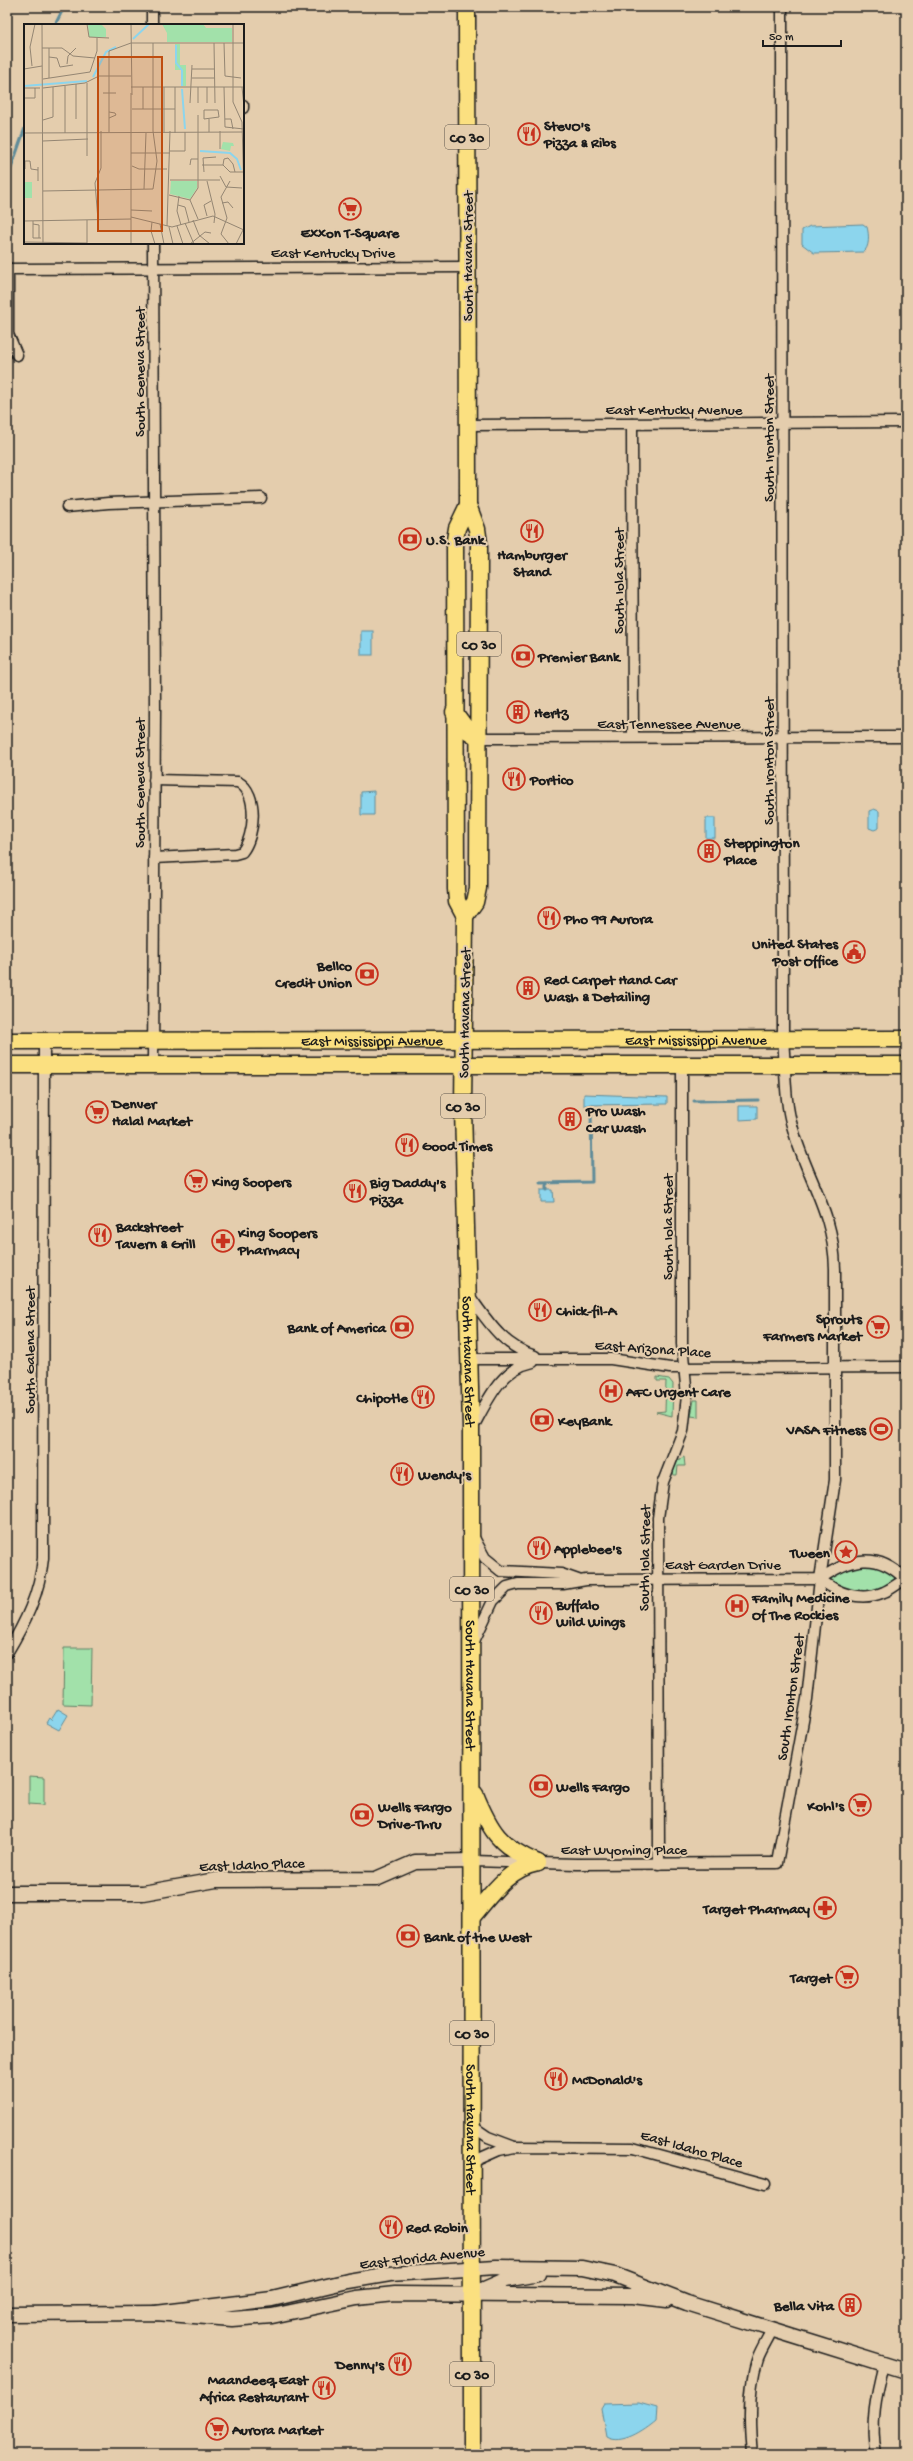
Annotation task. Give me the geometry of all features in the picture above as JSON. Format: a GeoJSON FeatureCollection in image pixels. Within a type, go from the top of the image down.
{"type":"FeatureCollection","features":[{"type":"Feature","properties":{"kind":"main road","name":"South Havana Street"},"geometry":{"type":"LineString","coordinates":[[465,916],[475,902],[478,888],[480,786],[479,543],[477,529],[468,505],[467,7]]}},
{"type":"Feature","properties":{"kind":"main road","name":"South Havana Street"},"geometry":{"type":"LineString","coordinates":[[468,505],[456,534],[454,596],[454,752],[456,889],[457,901],[465,916],[463,1065],[472,1428],[472,2454]]}},
{"type":"Feature","properties":{"kind":"main road"},"geometry":{"type":"LineString","coordinates":[[454,596],[479,623]]}},
{"type":"Feature","properties":{"kind":"main road"},"geometry":{"type":"LineString","coordinates":[[454,712],[468,731],[480,738]]}},
{"type":"Feature","properties":{"kind":"main road"},"geometry":{"type":"LineString","coordinates":[[454,752],[468,763],[480,786]]}},
{"type":"Feature","properties":{"kind":"main road","name":"East Mississippi Avenue"},"geometry":{"type":"LineString","coordinates":[[7,1041],[906,1039]]}},
{"type":"Feature","properties":{"kind":"main road","name":"East Mississippi Avenue"},"geometry":{"type":"LineString","coordinates":[[7,1065],[906,1066]]}},
{"type":"Feature","properties":{"kind":"main road"},"geometry":{"type":"LineString","coordinates":[[472,1787],[489,1826],[503,1844],[515,1853],[538,1863]]}},
{"type":"Feature","properties":{"kind":"main road"},"geometry":{"type":"LineString","coordinates":[[472,1918],[505,1879],[520,1868],[538,1863]]}},
{"type":"Feature","properties":{"kind":"street"},"geometry":{"type":"LineString","coordinates":[[152,7],[152,24]]}},
{"type":"Feature","properties":{"kind":"street","name":"South Ironton Street"},"geometry":{"type":"LineString","coordinates":[[777,1863],[807,1699],[820,1579],[834,1480],[836,1366],[836,1269],[833,1238],[823,1204],[792,1128],[783,1040],[784,738],[782,7]]}},
{"type":"Feature","properties":{"kind":"street","name":"South Geneva Street"},"geometry":{"type":"LineString","coordinates":[[153,244],[153,1065]]}},
{"type":"Feature","properties":{"kind":"street","name":"East Kentucky Drive"},"geometry":{"type":"LineString","coordinates":[[8,268],[467,267]]}},
{"type":"Feature","properties":{"kind":"street"},"geometry":{"type":"LineString","coordinates":[[8,268],[8,334],[17,355]]}},
{"type":"Feature","properties":{"kind":"street","name":"East Kentucky Avenue"},"geometry":{"type":"LineString","coordinates":[[467,425],[906,422]]}},
{"type":"Feature","properties":{"kind":"street","name":"South Iola Street"},"geometry":{"type":"LineString","coordinates":[[632,424],[633,737]]}},
{"type":"Feature","properties":{"kind":"street"},"geometry":{"type":"LineString","coordinates":[[67,507],[108,502],[154,502],[261,498]]}},
{"type":"Feature","properties":{"kind":"street","name":"East Tennessee Avenue"},"geometry":{"type":"LineString","coordinates":[[480,738],[906,737]]}},
{"type":"Feature","properties":{"kind":"street"},"geometry":{"type":"LineString","coordinates":[[154,780],[238,782],[246,787],[248,792],[252,820],[250,836],[242,852],[235,854],[154,858]]}},
{"type":"Feature","properties":{"kind":"street","name":"South Galena Street"},"geometry":{"type":"LineString","coordinates":[[7,1652],[30,1610],[39,1582],[43,1558],[44,1040]]}},
{"type":"Feature","properties":{"kind":"street","name":"South Iola Street"},"geometry":{"type":"LineString","coordinates":[[659,1864],[658,1510],[665,1478],[685,1423],[687,1396],[686,1368],[682,1344],[682,1066]]}},
{"type":"Feature","properties":{"kind":"street"},"geometry":{"type":"LineString","coordinates":[[468,1294],[508,1344],[518,1351],[544,1359]]}},
{"type":"Feature","properties":{"kind":"street","name":"East Arizona Place"},"geometry":{"type":"LineString","coordinates":[[470,1359],[622,1360],[670,1368],[836,1366],[906,1367]]}},
{"type":"Feature","properties":{"kind":"street"},"geometry":{"type":"LineString","coordinates":[[472,1428],[500,1380],[521,1365],[544,1359]]}},
{"type":"Feature","properties":{"kind":"street","name":"East Garden Drive"},"geometry":{"type":"LineString","coordinates":[[472,1532],[485,1558],[500,1571],[561,1574],[578,1580]]}},
{"type":"Feature","properties":{"kind":"street"},"geometry":{"type":"LineString","coordinates":[[858,1561],[886,1565],[905,1579],[883,1593],[862,1596],[840,1592],[820,1579],[844,1564],[858,1561]]}},
{"type":"Feature","properties":{"kind":"street","name":"East Garden Drive"},"geometry":{"type":"LineString","coordinates":[[472,1645],[493,1601],[507,1587],[518,1584],[563,1584],[578,1580],[820,1579]]}},
{"type":"Feature","properties":{"kind":"street","name":"East Wyoming Place"},"geometry":{"type":"LineString","coordinates":[[472,1861],[659,1864],[777,1863]]}},
{"type":"Feature","properties":{"kind":"street","name":"East Idaho Place"},"geometry":{"type":"LineString","coordinates":[[7,1893],[143,1893],[216,1880],[376,1879],[415,1862],[472,1861]]}},
{"type":"Feature","properties":{"kind":"street","name":"East Idaho Place"},"geometry":{"type":"LineString","coordinates":[[472,2126],[488,2137],[514,2147]]}},
{"type":"Feature","properties":{"kind":"street","name":"East Idaho Place"},"geometry":{"type":"LineString","coordinates":[[472,2162],[499,2150],[514,2147],[633,2148],[765,2184]]}},
{"type":"Feature","properties":{"kind":"street","name":"East Florida Avenue"},"geometry":{"type":"LineString","coordinates":[[156,2313],[272,2299],[384,2275],[472,2268],[551,2267],[597,2270],[639,2283],[687,2304],[906,2371]]}},
{"type":"Feature","properties":{"kind":"street"},"geometry":{"type":"LineString","coordinates":[[472,2294],[492,2284],[517,2277],[552,2272],[597,2270]]}},
{"type":"Feature","properties":{"kind":"street","name":"East Florida Avenue"},"geometry":{"type":"LineString","coordinates":[[7,2314],[156,2313],[213,2319],[241,2319],[285,2314],[376,2296],[416,2293],[633,2296],[687,2304]]}},
{"type":"Feature","properties":{"kind":"street"},"geometry":{"type":"LineString","coordinates":[[752,2454],[750,2415],[753,2386],[758,2358],[772,2330]]}},
{"type":"Feature","properties":{"kind":"street"},"geometry":{"type":"LineString","coordinates":[[876,2454],[874,2413],[884,2364]]}},
{"type":"Feature","properties":{"kind":"green space"},"geometry":{"type":"Polygon","coordinates":[[[657,1377],[669,1379],[673,1384],[672,1416],[656,1412],[665,1411],[666,1381],[657,1381],[657,1377]]]}},
{"type":"Feature","properties":{"kind":"green space"},"geometry":{"type":"Polygon","coordinates":[[[694,1400],[698,1400],[698,1417],[691,1416],[694,1400]]]}},
{"type":"Feature","properties":{"kind":"green space"},"geometry":{"type":"Polygon","coordinates":[[[684,1457],[685,1466],[678,1466],[677,1475],[674,1475],[673,1472],[678,1460],[684,1457]]]}},
{"type":"Feature","properties":{"kind":"green space"},"geometry":{"type":"Polygon","coordinates":[[[874,1561],[905,1579],[862,1596],[820,1579],[832,1571],[874,1561]]]}},
{"type":"Feature","properties":{"kind":"green space"},"geometry":{"type":"Polygon","coordinates":[[[64,1648],[92,1648],[91,1705],[63,1704],[64,1648]]]}},
{"type":"Feature","properties":{"kind":"green space"},"geometry":{"type":"Polygon","coordinates":[[[29,1776],[44,1777],[44,1805],[29,1804],[29,1776]]]}},
{"type":"Feature","properties":{"kind":"water"},"geometry":{"type":"Polygon","coordinates":[[[863,224],[867,227],[868,244],[863,252],[814,253],[802,244],[802,230],[810,226],[863,224]]]}},
{"type":"Feature","properties":{"kind":"water"},"geometry":{"type":"Polygon","coordinates":[[[361,631],[373,631],[373,655],[361,655],[361,631]]]}},
{"type":"Feature","properties":{"kind":"water"},"geometry":{"type":"Polygon","coordinates":[[[374,791],[374,815],[361,815],[361,792],[374,791]]]}},
{"type":"Feature","properties":{"kind":"water"},"geometry":{"type":"Polygon","coordinates":[[[874,809],[879,811],[879,828],[874,830],[869,828],[869,811],[874,809]]]}},
{"type":"Feature","properties":{"kind":"water"},"geometry":{"type":"Polygon","coordinates":[[[706,818],[715,818],[715,838],[706,838],[706,818]]]}},
{"type":"Feature","properties":{"kind":"water"},"geometry":{"type":"Polygon","coordinates":[[[584,1094],[667,1097],[667,1104],[584,1105],[584,1094]]]}},
{"type":"Feature","properties":{"kind":"water"},"geometry":{"type":"Polygon","coordinates":[[[739,1106],[757,1106],[757,1119],[739,1120],[739,1106]]]}},
{"type":"Feature","properties":{"kind":"water"},"geometry":{"type":"Polygon","coordinates":[[[541,1190],[553,1190],[554,1202],[541,1202],[541,1190]]]}},
{"type":"Feature","properties":{"kind":"water"},"geometry":{"type":"Polygon","coordinates":[[[58,1709],[68,1715],[59,1730],[46,1723],[49,1718],[51,1720],[58,1709]]]}},
{"type":"Feature","properties":{"kind":"water"},"geometry":{"type":"Polygon","coordinates":[[[639,2403],[657,2408],[656,2420],[632,2436],[618,2440],[606,2437],[601,2409],[604,2404],[639,2403]]]}},
{"type":"Feature","properties":{"kind":"waterway"},"geometry":{"type":"LineString","coordinates":[[56,24],[64,7]]}},
{"type":"Feature","properties":{"kind":"waterway"},"geometry":{"type":"LineString","coordinates":[[7,180],[24,131]]}},
{"type":"Feature","properties":{"kind":"waterway"},"geometry":{"type":"LineString","coordinates":[[694,1101],[758,1100]]}},
{"type":"Feature","properties":{"kind":"waterway"},"geometry":{"type":"LineString","coordinates":[[540,1183],[592,1182],[591,1105]]}},
{"type":"Feature","properties":{"kind":"waterway"},"geometry":{"type":"LineString","coordinates":[[547,1183],[547,1190]]}},
{"type":"Feature","properties":{"kind":"place","name":"StevO's Pizza & Ribs"},"geometry":{"type":"Point","coordinates":[529,134]}},
{"type":"Feature","properties":{"kind":"place","name":"Exxon T-Square"},"geometry":{"type":"Point","coordinates":[350,209]}},
{"type":"Feature","properties":{"kind":"place","name":"Hamburger Stand"},"geometry":{"type":"Point","coordinates":[532,531]}},
{"type":"Feature","properties":{"kind":"place","name":"U.S. Bank"},"geometry":{"type":"Point","coordinates":[410,539]}},
{"type":"Feature","properties":{"kind":"place","name":"Premier Bank"},"geometry":{"type":"Point","coordinates":[523,656]}},
{"type":"Feature","properties":{"kind":"place","name":"Hertz"},"geometry":{"type":"Point","coordinates":[518,712]}},
{"type":"Feature","properties":{"kind":"place","name":"Portico"},"geometry":{"type":"Point","coordinates":[514,779]}},
{"type":"Feature","properties":{"kind":"place","name":"Steppington Place"},"geometry":{"type":"Point","coordinates":[709,851]}},
{"type":"Feature","properties":{"kind":"place","name":"Pho 99 Aurora"},"geometry":{"type":"Point","coordinates":[549,918]}},
{"type":"Feature","properties":{"kind":"place","name":"United States Post Office"},"geometry":{"type":"Point","coordinates":[854,952]}},
{"type":"Feature","properties":{"kind":"place","name":"Bellco Credit Union"},"geometry":{"type":"Point","coordinates":[367,974]}},
{"type":"Feature","properties":{"kind":"place","name":"Red Carpet Hand Car Wash & Detailing"},"geometry":{"type":"Point","coordinates":[528,988]}},
{"type":"Feature","properties":{"kind":"place","name":"Denver Halal Market"},"geometry":{"type":"Point","coordinates":[97,1112]}},
{"type":"Feature","properties":{"kind":"place","name":"Pro Wash Car Wash"},"geometry":{"type":"Point","coordinates":[570,1119]}},
{"type":"Feature","properties":{"kind":"place","name":"Good Times"},"geometry":{"type":"Point","coordinates":[407,1145]}},
{"type":"Feature","properties":{"kind":"place","name":"King Soopers"},"geometry":{"type":"Point","coordinates":[196,1181]}},
{"type":"Feature","properties":{"kind":"place","name":"Big Daddy's Pizza"},"geometry":{"type":"Point","coordinates":[355,1191]}},
{"type":"Feature","properties":{"kind":"place","name":"Backstreet Tavern & Grill"},"geometry":{"type":"Point","coordinates":[100,1235]}},
{"type":"Feature","properties":{"kind":"place","name":"King Soopers Pharmacy"},"geometry":{"type":"Point","coordinates":[223,1241]}},
{"type":"Feature","properties":{"kind":"place","name":"Chick-fil-A"},"geometry":{"type":"Point","coordinates":[540,1310]}},
{"type":"Feature","properties":{"kind":"place","name":"Bank of America"},"geometry":{"type":"Point","coordinates":[402,1327]}},
{"type":"Feature","properties":{"kind":"place","name":"Sprouts Farmers Market"},"geometry":{"type":"Point","coordinates":[878,1327]}},
{"type":"Feature","properties":{"kind":"place","name":"AFC Urgent Care"},"geometry":{"type":"Point","coordinates":[611,1391]}},
{"type":"Feature","properties":{"kind":"place","name":"Chipotle"},"geometry":{"type":"Point","coordinates":[423,1397]}},
{"type":"Feature","properties":{"kind":"place","name":"KeyBank"},"geometry":{"type":"Point","coordinates":[542,1420]}},
{"type":"Feature","properties":{"kind":"place","name":"VASA Fitness"},"geometry":{"type":"Point","coordinates":[881,1429]}},
{"type":"Feature","properties":{"kind":"place","name":"Wendy's"},"geometry":{"type":"Point","coordinates":[402,1474]}},
{"type":"Feature","properties":{"kind":"place","name":"Applebee's"},"geometry":{"type":"Point","coordinates":[539,1548]}},
{"type":"Feature","properties":{"kind":"place","name":"Tween"},"geometry":{"type":"Point","coordinates":[846,1552]}},
{"type":"Feature","properties":{"kind":"place","name":"Family Medicine Of The Rockies"},"geometry":{"type":"Point","coordinates":[737,1606]}},
{"type":"Feature","properties":{"kind":"place","name":"Buffalo Wild Wings"},"geometry":{"type":"Point","coordinates":[541,1613]}},
{"type":"Feature","properties":{"kind":"place","name":"Wells Fargo"},"geometry":{"type":"Point","coordinates":[541,1786]}},
{"type":"Feature","properties":{"kind":"place","name":"Kohl's"},"geometry":{"type":"Point","coordinates":[860,1805]}},
{"type":"Feature","properties":{"kind":"place","name":"Wells Fargo Drive-Thru"},"geometry":{"type":"Point","coordinates":[362,1815]}},
{"type":"Feature","properties":{"kind":"place","name":"Target Pharmacy"},"geometry":{"type":"Point","coordinates":[825,1908]}},
{"type":"Feature","properties":{"kind":"place","name":"Bank of the West"},"geometry":{"type":"Point","coordinates":[408,1936]}},
{"type":"Feature","properties":{"kind":"place","name":"Target"},"geometry":{"type":"Point","coordinates":[847,1977]}},
{"type":"Feature","properties":{"kind":"place","name":"McDonald's"},"geometry":{"type":"Point","coordinates":[556,2079]}},
{"type":"Feature","properties":{"kind":"place","name":"Red Robin"},"geometry":{"type":"Point","coordinates":[391,2227]}},
{"type":"Feature","properties":{"kind":"place","name":"Bella Vita"},"geometry":{"type":"Point","coordinates":[850,2305]}},
{"type":"Feature","properties":{"kind":"place","name":"Denny's"},"geometry":{"type":"Point","coordinates":[400,2364]}},
{"type":"Feature","properties":{"kind":"place","name":"Maandeeq East Africa Restaurant"},"geometry":{"type":"Point","coordinates":[324,2388]}},
{"type":"Feature","properties":{"kind":"place","name":"Aurora Market"},"geometry":{"type":"Point","coordinates":[217,2429]}}]}
